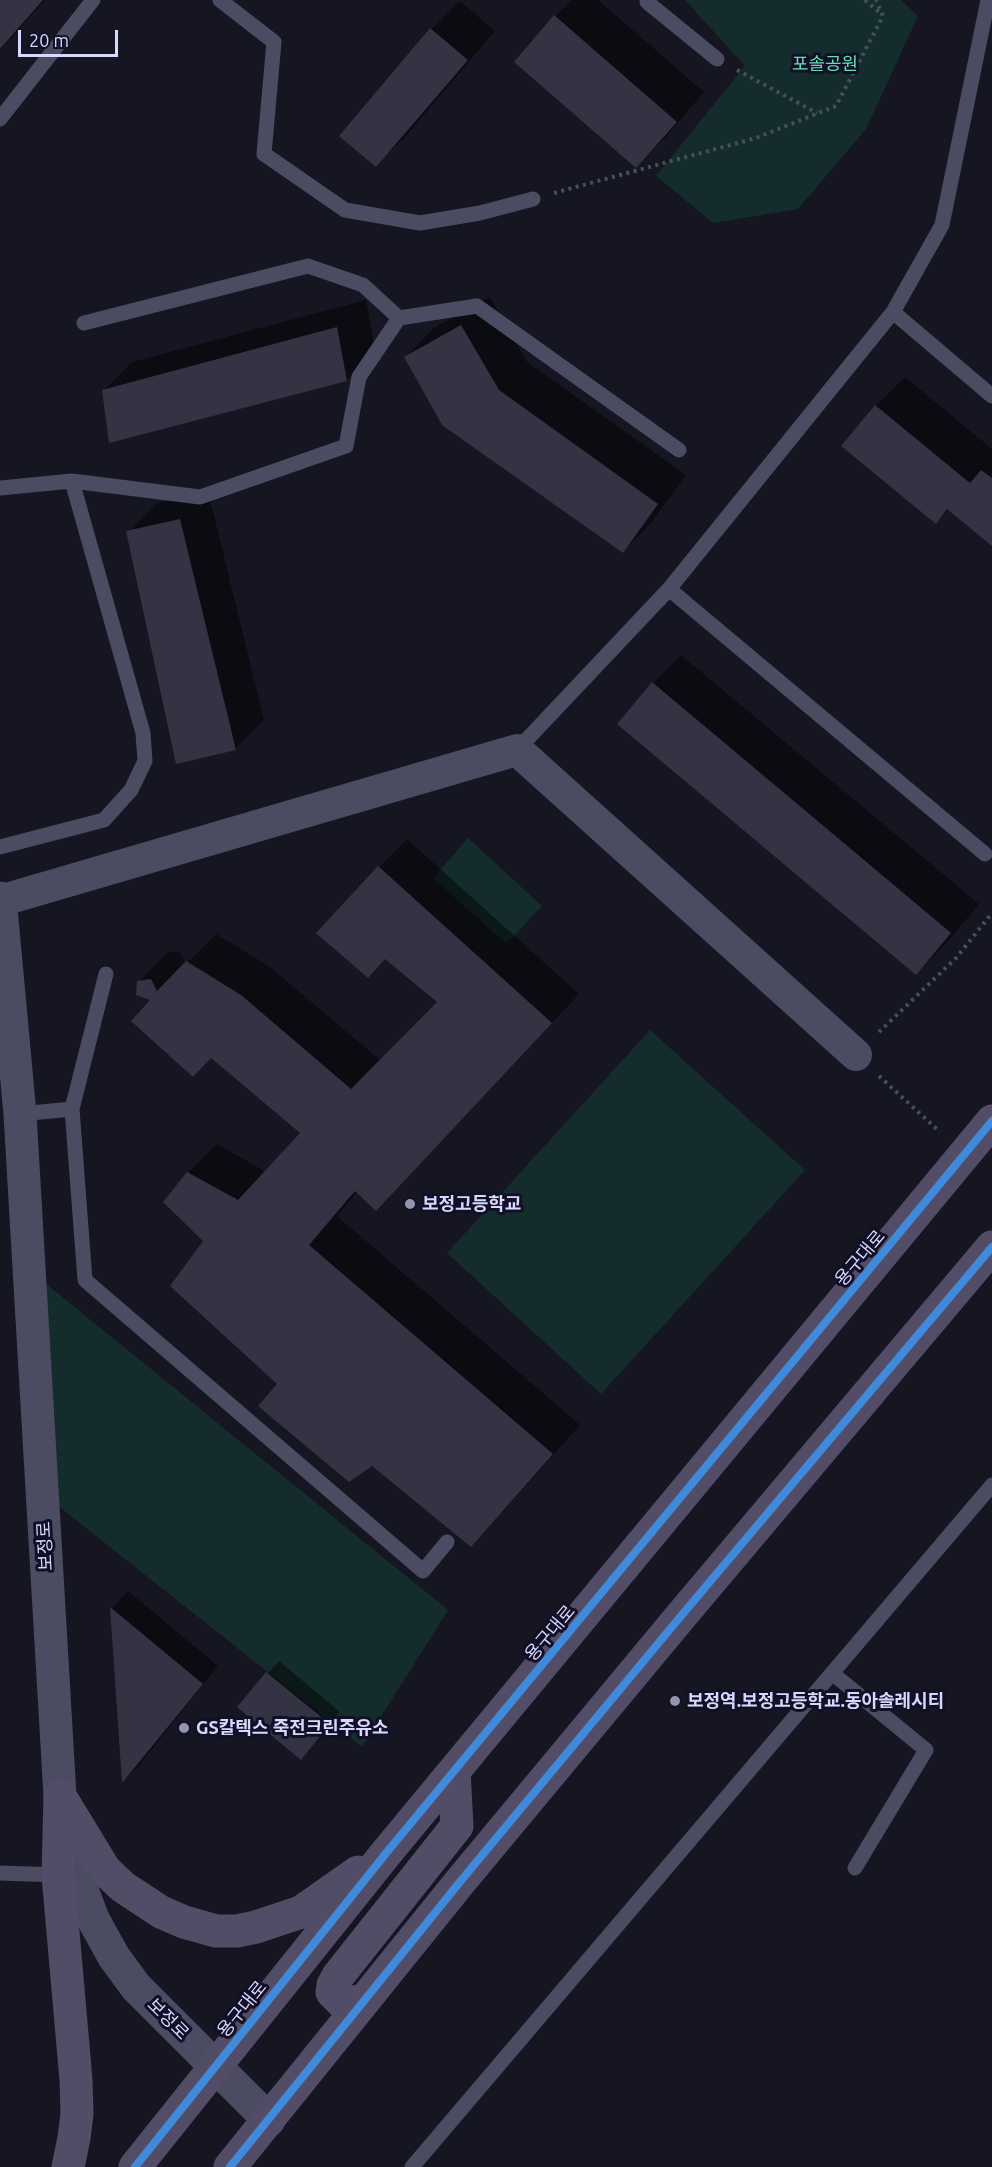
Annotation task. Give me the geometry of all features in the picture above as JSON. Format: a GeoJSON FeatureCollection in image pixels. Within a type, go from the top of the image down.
{"type":"FeatureCollection","features":[{"type":"Feature","properties":{"kind":"main road","name":"용구대로"},"geometry":{"type":"LineString","coordinates":[[135,2167],[387,1852],[992,1121]]}},
{"type":"Feature","properties":{"kind":"main road"},"geometry":{"type":"LineString","coordinates":[[230,2167],[665,1634],[992,1247]]}},
{"type":"Feature","properties":{"kind":"main road"},"geometry":{"type":"LineString","coordinates":[[364,2000],[342,2002],[332,1992],[333,1985],[457,1826],[454,1771]]}},
{"type":"Feature","properties":{"kind":"main road"},"geometry":{"type":"LineString","coordinates":[[60,1796],[105,1870],[123,1887],[161,1912],[184,1922],[216,1931],[256,1928],[301,1912],[387,1852]]}},
{"type":"Feature","properties":{"kind":"main road"},"geometry":{"type":"LineString","coordinates":[[60,1796],[58,1875],[77,2114],[68,2167]]}},
{"type":"Feature","properties":{"kind":"street"},"geometry":{"type":"LineString","coordinates":[[0,900],[517,750],[856,1055]]}},
{"type":"Feature","properties":{"kind":"street","name":"보정로"},"geometry":{"type":"LineString","coordinates":[[0,900],[20,1114],[60,1796],[80,1884],[93,1919],[114,1957],[136,1987],[269,2120]]}},
{"type":"Feature","properties":{"kind":"lane"},"geometry":{"type":"LineString","coordinates":[[0,119],[93,0]]}},
{"type":"Feature","properties":{"kind":"lane"},"geometry":{"type":"LineString","coordinates":[[220,0],[274,42],[264,154],[345,210],[420,223],[480,213],[533,199]]}},
{"type":"Feature","properties":{"kind":"lane"},"geometry":{"type":"LineString","coordinates":[[647,0],[647,3],[717,59]]}},
{"type":"Feature","properties":{"kind":"lane"},"geometry":{"type":"LineString","coordinates":[[517,750],[669,589],[893,312],[942,225],[988,0]]}},
{"type":"Feature","properties":{"kind":"lane"},"geometry":{"type":"LineString","coordinates":[[84,323],[308,266],[363,285],[399,318]]}},
{"type":"Feature","properties":{"kind":"lane"},"geometry":{"type":"LineString","coordinates":[[0,488],[72,481],[200,497],[346,446],[358,377],[399,318],[477,306],[679,450]]}},
{"type":"Feature","properties":{"kind":"lane"},"geometry":{"type":"LineString","coordinates":[[893,312],[992,396]]}},
{"type":"Feature","properties":{"kind":"lane"},"geometry":{"type":"LineString","coordinates":[[0,848],[104,820],[131,790],[145,761],[143,733],[72,481]]}},
{"type":"Feature","properties":{"kind":"lane"},"geometry":{"type":"LineString","coordinates":[[669,589],[985,854]]}},
{"type":"Feature","properties":{"kind":"lane"},"geometry":{"type":"LineString","coordinates":[[106,974],[72,1109],[85,1280],[423,1571],[447,1542]]}},
{"type":"Feature","properties":{"kind":"lane"},"geometry":{"type":"LineString","coordinates":[[20,1114],[72,1109]]}},
{"type":"Feature","properties":{"kind":"lane"},"geometry":{"type":"LineString","coordinates":[[412,2167],[992,1485]]}},
{"type":"Feature","properties":{"kind":"lane"},"geometry":{"type":"LineString","coordinates":[[832,1673],[926,1750],[855,1868]]}},
{"type":"Feature","properties":{"kind":"lane"},"geometry":{"type":"LineString","coordinates":[[0,1873],[58,1875]]}},
{"type":"Feature","properties":{"kind":"path"},"geometry":{"type":"LineString","coordinates":[[865,0],[883,16]]}},
{"type":"Feature","properties":{"kind":"path"},"geometry":{"type":"LineString","coordinates":[[876,0],[883,16]]}},
{"type":"Feature","properties":{"kind":"path"},"geometry":{"type":"LineString","coordinates":[[533,199],[756,138],[836,106],[883,16]]}},
{"type":"Feature","properties":{"kind":"path"},"geometry":{"type":"LineString","coordinates":[[717,59],[817,113]]}},
{"type":"Feature","properties":{"kind":"path"},"geometry":{"type":"LineString","coordinates":[[965,1155],[856,1055],[956,958],[992,913]]}},
{"type":"Feature","properties":{"kind":"green space","name":"포솔공원"},"geometry":{"type":"Polygon","coordinates":[[[685,0],[901,0],[918,16],[866,129],[798,209],[713,223],[656,176],[745,66],[685,0]]]}},
{"type":"Feature","properties":{"kind":"green space"},"geometry":{"type":"Polygon","coordinates":[[[468,838],[542,906],[506,944],[433,878],[468,838]]]}},
{"type":"Feature","properties":{"kind":"green space"},"geometry":{"type":"Polygon","coordinates":[[[650,1030],[805,1170],[601,1394],[447,1253],[650,1030]]]}},
{"type":"Feature","properties":{"kind":"green space"},"geometry":{"type":"Polygon","coordinates":[[[29,1270],[448,1610],[362,1747],[42,1493],[29,1270]]]}},
{"type":"Feature","properties":{"kind":"building"},"geometry":{"type":"Polygon","coordinates":[[[0,0],[43,0],[0,49],[0,0]]]}},
{"type":"Feature","properties":{"kind":"building"},"geometry":{"type":"Polygon","coordinates":[[[554,15],[677,122],[636,168],[514,62],[554,15]]]}},
{"type":"Feature","properties":{"kind":"building"},"geometry":{"type":"Polygon","coordinates":[[[430,28],[468,60],[376,167],[339,136],[430,28]]]}},
{"type":"Feature","properties":{"kind":"building"},"geometry":{"type":"Polygon","coordinates":[[[461,325],[499,390],[658,504],[623,553],[442,425],[404,357],[461,325]]]}},
{"type":"Feature","properties":{"kind":"building"},"geometry":{"type":"Polygon","coordinates":[[[337,327],[347,381],[109,443],[102,390],[337,327]]]}},
{"type":"Feature","properties":{"kind":"building"},"geometry":{"type":"Polygon","coordinates":[[[875,405],[970,483],[981,470],[992,478],[992,546],[947,509],[936,524],[841,446],[875,405]]]}},
{"type":"Feature","properties":{"kind":"building"},"geometry":{"type":"Polygon","coordinates":[[[180,519],[236,750],[176,764],[126,531],[180,519]]]}},
{"type":"Feature","properties":{"kind":"building"},"geometry":{"type":"Polygon","coordinates":[[[652,682],[951,933],[916,975],[617,724],[652,682]]]}},
{"type":"Feature","properties":{"kind":"building"},"geometry":{"type":"Polygon","coordinates":[[[378,866],[552,1023],[376,1211],[355,1191],[309,1245],[553,1454],[471,1547],[372,1466],[349,1482],[258,1406],[277,1384],[170,1286],[203,1241],[163,1202],[187,1172],[238,1200],[300,1133],[211,1058],[193,1077],[131,1021],[150,1000],[136,995],[137,981],[151,979],[157,991],[186,961],[241,995],[351,1089],[437,1002],[385,959],[368,978],[316,933],[378,866]]]}},
{"type":"Feature","properties":{"kind":"building"},"geometry":{"type":"Polygon","coordinates":[[[110,1607],[203,1684],[122,1783],[110,1607]]]}},
{"type":"Feature","properties":{"kind":"building"},"geometry":{"type":"Polygon","coordinates":[[[266,1672],[330,1724],[301,1760],[237,1707],[266,1672]]]}},
{"type":"Feature","properties":{"kind":"cycle path"},"geometry":{"type":"LineString","coordinates":[[135,2167],[387,1852],[992,1121]]}},
{"type":"Feature","properties":{"kind":"cycle path"},"geometry":{"type":"LineString","coordinates":[[230,2167],[459,1883],[992,1247]]}},
{"type":"Feature","properties":{"kind":"place","name":"보정고등학교"},"geometry":{"type":"Point","coordinates":[410,1204]}},
{"type":"Feature","properties":{"kind":"place","name":"보정역.보정고등학교.동아솔레시티"},"geometry":{"type":"Point","coordinates":[675,1701]}},
{"type":"Feature","properties":{"kind":"place","name":"GS칼텍스 죽전크린주유소"},"geometry":{"type":"Point","coordinates":[184,1728]}}]}
